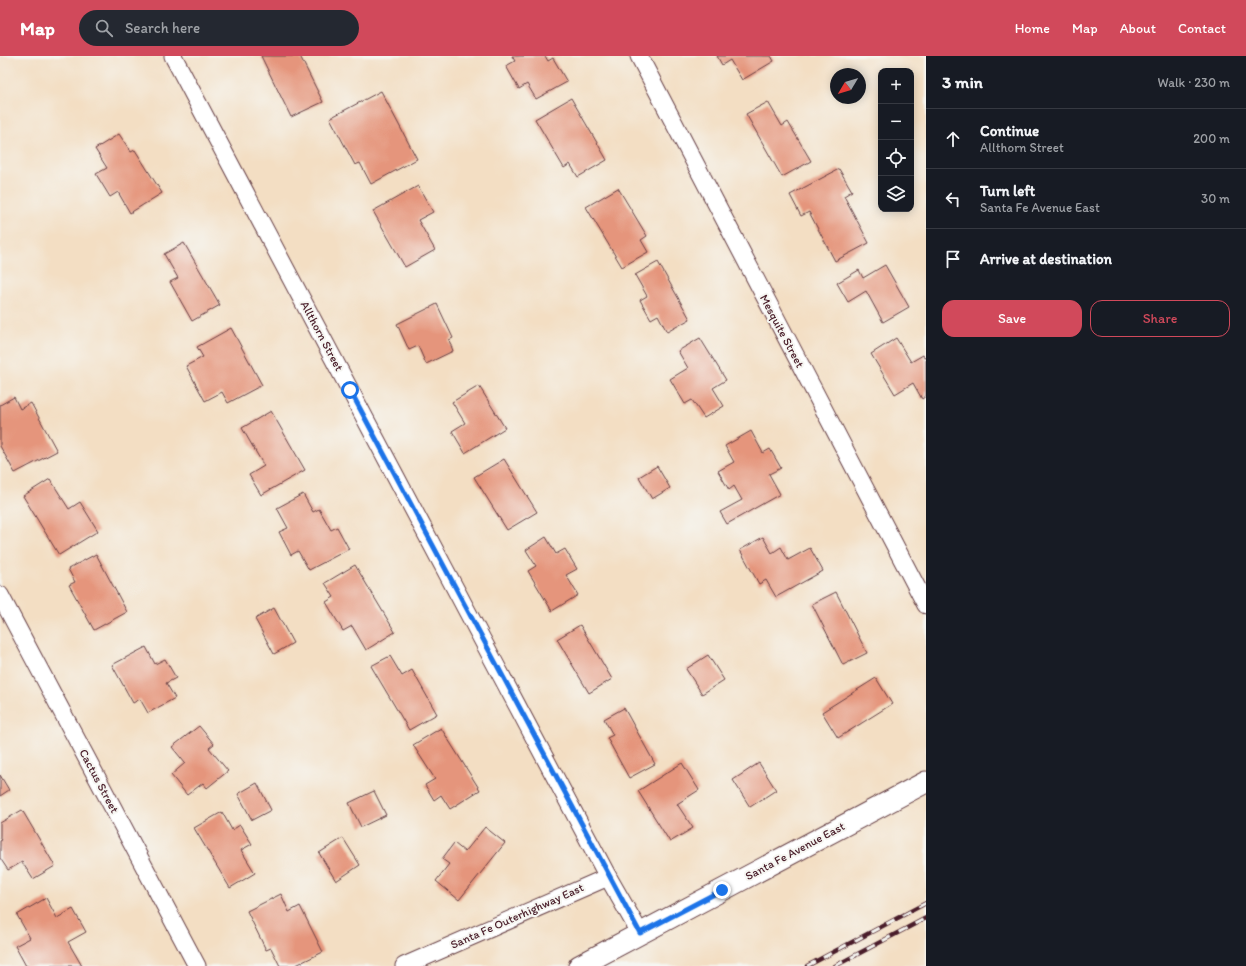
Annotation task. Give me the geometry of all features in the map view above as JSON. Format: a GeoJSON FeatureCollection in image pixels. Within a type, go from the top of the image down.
{"type":"FeatureCollection","features":[{"type":"Feature","properties":{"kind":"street","name":"Allthorn Street"},"geometry":{"type":"LineString","coordinates":[[173,56],[608,876],[640,933]]}},
{"type":"Feature","properties":{"kind":"street","name":"Mesquite Street"},"geometry":{"type":"LineString","coordinates":[[639,56],[926,605]]}},
{"type":"Feature","properties":{"kind":"street","name":"Cactus Street"},"geometry":{"type":"LineString","coordinates":[[0,596],[197,966]]}},
{"type":"Feature","properties":{"kind":"street","name":"Santa Fe Avenue East"},"geometry":{"type":"LineString","coordinates":[[579,966],[926,782]]}},
{"type":"Feature","properties":{"kind":"street","name":"Santa Fe Outerhighway East"},"geometry":{"type":"LineString","coordinates":[[404,966],[608,876]]}},
{"type":"Feature","properties":{"kind":"building"},"geometry":{"type":"Polygon","coordinates":[[[261,56],[300,56],[323,102],[291,117],[261,56]]]}},
{"type":"Feature","properties":{"kind":"building"},"geometry":{"type":"Polygon","coordinates":[[[512,56],[545,56],[548,61],[553,58],[567,82],[536,99],[527,84],[519,89],[506,66],[515,61],[512,56]]]}},
{"type":"Feature","properties":{"kind":"building"},"geometry":{"type":"Polygon","coordinates":[[[717,56],[771,56],[774,61],[742,80],[730,60],[722,65],[717,56]]]}},
{"type":"Feature","properties":{"kind":"building"},"geometry":{"type":"Polygon","coordinates":[[[381,91],[417,159],[371,184],[360,163],[355,165],[330,118],[381,91]]]}},
{"type":"Feature","properties":{"kind":"building"},"geometry":{"type":"Polygon","coordinates":[[[571,98],[607,160],[578,177],[570,164],[564,168],[535,119],[571,98]]]}},
{"type":"Feature","properties":{"kind":"building"},"geometry":{"type":"Polygon","coordinates":[[[768,102],[782,126],[788,122],[811,161],[782,177],[746,114],[768,102]]]}},
{"type":"Feature","properties":{"kind":"building"},"geometry":{"type":"Polygon","coordinates":[[[119,134],[131,152],[135,150],[162,193],[130,213],[118,192],[110,197],[96,174],[107,168],[95,149],[119,134]]]}},
{"type":"Feature","properties":{"kind":"building"},"geometry":{"type":"Polygon","coordinates":[[[839,169],[852,191],[844,196],[869,243],[835,261],[809,212],[801,216],[790,195],[839,169]]]}},
{"type":"Feature","properties":{"kind":"building"},"geometry":{"type":"Polygon","coordinates":[[[418,186],[433,212],[418,220],[435,250],[405,267],[373,211],[418,186]]]}},
{"type":"Feature","properties":{"kind":"building"},"geometry":{"type":"Polygon","coordinates":[[[618,188],[647,236],[641,240],[648,252],[622,267],[586,207],[618,188]]]}},
{"type":"Feature","properties":{"kind":"building"},"geometry":{"type":"Polygon","coordinates":[[[184,243],[220,305],[192,321],[170,282],[178,278],[164,254],[184,243]]]}},
{"type":"Feature","properties":{"kind":"building"},"geometry":{"type":"Polygon","coordinates":[[[658,262],[690,319],[667,332],[658,315],[651,319],[640,300],[647,296],[635,275],[658,262]]]}},
{"type":"Feature","properties":{"kind":"building"},"geometry":{"type":"Polygon","coordinates":[[[885,265],[909,307],[883,322],[866,291],[848,302],[837,283],[859,270],[863,278],[885,265]]]}},
{"type":"Feature","properties":{"kind":"building"},"geometry":{"type":"Polygon","coordinates":[[[437,304],[453,338],[449,340],[453,351],[426,364],[418,346],[409,350],[397,324],[437,304]]]}},
{"type":"Feature","properties":{"kind":"building"},"geometry":{"type":"Polygon","coordinates":[[[231,328],[262,385],[228,403],[222,392],[205,401],[186,366],[203,357],[197,347],[231,328]]]}},
{"type":"Feature","properties":{"kind":"building"},"geometry":{"type":"Polygon","coordinates":[[[700,338],[726,380],[713,388],[724,406],[704,418],[692,400],[685,404],[670,379],[688,368],[678,351],[700,338]]]}},
{"type":"Feature","properties":{"kind":"building"},"geometry":{"type":"Polygon","coordinates":[[[896,338],[911,362],[923,355],[926,360],[926,396],[922,399],[913,383],[895,394],[871,354],[896,338]]]}},
{"type":"Feature","properties":{"kind":"building"},"geometry":{"type":"Polygon","coordinates":[[[479,386],[505,428],[465,453],[452,431],[465,423],[452,402],[479,386]]]}},
{"type":"Feature","properties":{"kind":"building"},"geometry":{"type":"Polygon","coordinates":[[[14,397],[20,409],[31,403],[57,451],[15,473],[0,446],[0,405],[14,397]]]}},
{"type":"Feature","properties":{"kind":"building"},"geometry":{"type":"Polygon","coordinates":[[[271,411],[305,470],[261,495],[249,475],[264,466],[242,428],[271,411]]]}},
{"type":"Feature","properties":{"kind":"building"},"geometry":{"type":"Polygon","coordinates":[[[751,431],[763,453],[770,449],[781,468],[769,474],[780,494],[727,524],[720,512],[742,500],[734,486],[729,490],[718,471],[734,462],[725,446],[751,431]]]}},
{"type":"Feature","properties":{"kind":"building"},"geometry":{"type":"Polygon","coordinates":[[[504,459],[537,512],[507,530],[474,477],[504,459]]]}},
{"type":"Feature","properties":{"kind":"building"},"geometry":{"type":"Polygon","coordinates":[[[657,466],[670,488],[652,499],[639,477],[657,466]]]}},
{"type":"Feature","properties":{"kind":"building"},"geometry":{"type":"Polygon","coordinates":[[[50,479],[69,509],[80,502],[98,531],[59,555],[23,496],[50,479]]]}},
{"type":"Feature","properties":{"kind":"building"},"geometry":{"type":"Polygon","coordinates":[[[303,494],[313,512],[319,509],[331,530],[337,527],[349,549],[309,570],[298,551],[291,555],[279,532],[288,528],[277,508],[303,494]]]}},
{"type":"Feature","properties":{"kind":"building"},"geometry":{"type":"Polygon","coordinates":[[[546,537],[556,554],[565,549],[577,569],[566,575],[578,595],[552,611],[528,571],[536,566],[526,550],[546,537]]]}},
{"type":"Feature","properties":{"kind":"building"},"geometry":{"type":"Polygon","coordinates":[[[763,537],[772,553],[781,547],[788,560],[810,548],[823,571],[776,597],[766,580],[759,584],[740,550],[763,537]]]}},
{"type":"Feature","properties":{"kind":"building"},"geometry":{"type":"Polygon","coordinates":[[[96,554],[127,612],[94,630],[69,585],[75,582],[68,569],[96,554]]]}},
{"type":"Feature","properties":{"kind":"building"},"geometry":{"type":"Polygon","coordinates":[[[355,565],[395,632],[366,650],[352,626],[343,631],[326,602],[334,597],[325,583],[355,565]]]}},
{"type":"Feature","properties":{"kind":"building"},"geometry":{"type":"Polygon","coordinates":[[[836,592],[867,653],[843,665],[812,604],[836,592]]]}},
{"type":"Feature","properties":{"kind":"building"},"geometry":{"type":"Polygon","coordinates":[[[274,608],[293,643],[274,654],[255,619],[274,608]]]}},
{"type":"Feature","properties":{"kind":"building"},"geometry":{"type":"Polygon","coordinates":[[[580,625],[612,679],[589,693],[557,639],[580,625]]]}},
{"type":"Feature","properties":{"kind":"building"},"geometry":{"type":"Polygon","coordinates":[[[146,647],[155,664],[165,659],[176,678],[166,683],[175,698],[148,713],[140,699],[133,703],[112,665],[146,647]]]}},
{"type":"Feature","properties":{"kind":"building"},"geometry":{"type":"Polygon","coordinates":[[[708,655],[724,680],[702,694],[686,669],[708,655]]]}},
{"type":"Feature","properties":{"kind":"building"},"geometry":{"type":"Polygon","coordinates":[[[390,656],[402,676],[412,670],[437,714],[409,730],[371,666],[390,656]]]}},
{"type":"Feature","properties":{"kind":"building"},"geometry":{"type":"Polygon","coordinates":[[[876,678],[892,704],[838,738],[822,712],[876,678]]]}},
{"type":"Feature","properties":{"kind":"building"},"geometry":{"type":"Polygon","coordinates":[[[624,708],[655,764],[629,778],[607,738],[613,735],[604,719],[624,708]]]}},
{"type":"Feature","properties":{"kind":"building"},"geometry":{"type":"Polygon","coordinates":[[[199,726],[214,744],[209,748],[228,771],[207,788],[203,783],[187,795],[171,775],[185,763],[172,747],[199,726]]]}},
{"type":"Feature","properties":{"kind":"building"},"geometry":{"type":"Polygon","coordinates":[[[441,728],[480,790],[450,809],[441,795],[434,800],[425,785],[435,779],[413,745],[441,728]]]}},
{"type":"Feature","properties":{"kind":"building"},"geometry":{"type":"Polygon","coordinates":[[[682,763],[699,790],[677,804],[693,828],[670,842],[638,791],[682,763]]]}},
{"type":"Feature","properties":{"kind":"building"},"geometry":{"type":"Polygon","coordinates":[[[759,763],[776,790],[750,807],[733,780],[759,763]]]}},
{"type":"Feature","properties":{"kind":"building"},"geometry":{"type":"Polygon","coordinates":[[[0,775],[9,790],[0,796],[0,775]]]}},
{"type":"Feature","properties":{"kind":"building"},"geometry":{"type":"Polygon","coordinates":[[[257,783],[271,810],[252,820],[238,794],[257,783]]]}},
{"type":"Feature","properties":{"kind":"building"},"geometry":{"type":"Polygon","coordinates":[[[374,791],[386,815],[361,827],[349,803],[374,791]]]}},
{"type":"Feature","properties":{"kind":"building"},"geometry":{"type":"Polygon","coordinates":[[[22,810],[55,866],[33,879],[22,862],[8,870],[0,858],[0,841],[2,840],[0,837],[0,823],[22,810]]]}},
{"type":"Feature","properties":{"kind":"building"},"geometry":{"type":"Polygon","coordinates":[[[222,812],[232,830],[240,825],[252,844],[241,850],[255,873],[230,888],[194,828],[222,812]]]}},
{"type":"Feature","properties":{"kind":"building"},"geometry":{"type":"Polygon","coordinates":[[[485,827],[505,843],[459,900],[436,881],[449,864],[442,859],[454,843],[465,852],[485,827]]]}},
{"type":"Feature","properties":{"kind":"building"},"geometry":{"type":"Polygon","coordinates":[[[343,838],[360,865],[336,881],[319,853],[343,838]]]}},
{"type":"Feature","properties":{"kind":"building"},"geometry":{"type":"Polygon","coordinates":[[[281,894],[289,912],[300,906],[323,952],[294,966],[280,966],[271,948],[266,950],[247,911],[281,894]]]}},
{"type":"Feature","properties":{"kind":"building"},"geometry":{"type":"Polygon","coordinates":[[[46,898],[57,918],[73,909],[86,932],[68,942],[82,966],[26,966],[15,946],[30,938],[17,915],[46,898]]]}},
{"type":"Feature","properties":{"kind":"railway"},"geometry":{"type":"LineString","coordinates":[[807,966],[926,903]]}},
{"type":"Feature","properties":{"kind":"railway"},"geometry":{"type":"LineString","coordinates":[[835,966],[926,918]]}},
{"type":"Feature","properties":{"kind":"route"},"geometry":{"type":"LineString","coordinates":[[350,390],[608,876],[640,933],[722,890]]}}]}
